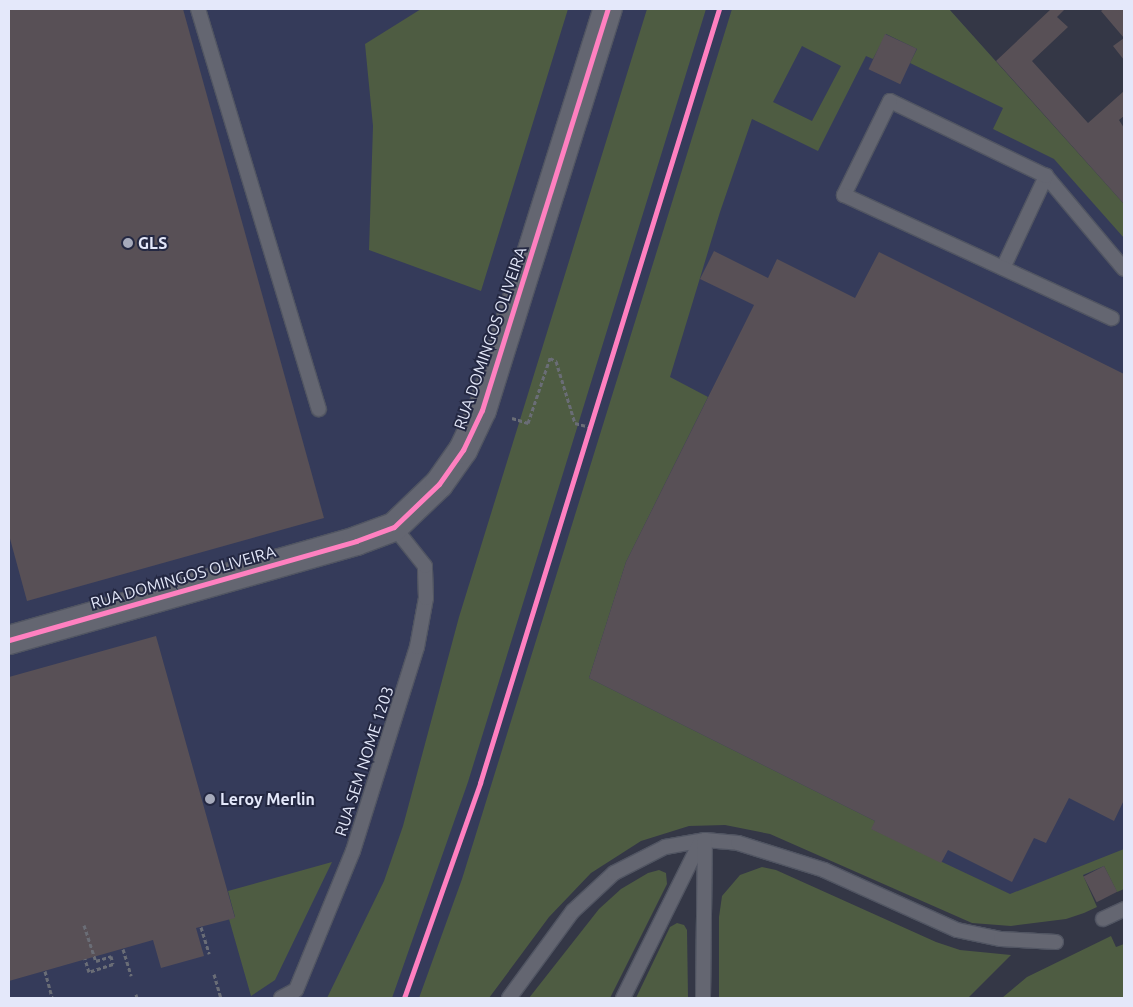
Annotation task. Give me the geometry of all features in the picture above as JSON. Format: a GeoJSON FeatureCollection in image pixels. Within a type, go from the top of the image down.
{"type":"FeatureCollection","features":[{"type":"Feature","properties":{"kind":"street","name":"RUA DOMINGOS OLIVEIRA"},"geometry":{"type":"LineString","coordinates":[[9,640],[356,541],[394,527],[439,484],[463,450],[479,416],[608,9]]}},
{"type":"Feature","properties":{"kind":"lane"},"geometry":{"type":"LineString","coordinates":[[198,9],[319,409]]}},
{"type":"Feature","properties":{"kind":"lane"},"geometry":{"type":"LineString","coordinates":[[1112,318],[844,195],[890,101],[1046,176],[1124,269]]}},
{"type":"Feature","properties":{"kind":"lane"},"geometry":{"type":"LineString","coordinates":[[1003,268],[1046,176]]}},
{"type":"Feature","properties":{"kind":"lane","name":"RUA SEM NOME 1203"},"geometry":{"type":"LineString","coordinates":[[281,998],[296,990],[354,851],[417,647],[426,598],[425,566],[394,527]]}},
{"type":"Feature","properties":{"kind":"lane"},"geometry":{"type":"LineString","coordinates":[[509,998],[573,911],[614,872],[665,846],[703,841],[738,843],[824,870],[957,930],[1001,939],[1056,942]]}},
{"type":"Feature","properties":{"kind":"lane"},"geometry":{"type":"LineString","coordinates":[[623,998],[703,841]]}},
{"type":"Feature","properties":{"kind":"lane"},"geometry":{"type":"LineString","coordinates":[[703,841],[703,998]]}},
{"type":"Feature","properties":{"kind":"lane"},"geometry":{"type":"LineString","coordinates":[[1103,919],[1124,909]]}},
{"type":"Feature","properties":{"kind":"path"},"geometry":{"type":"LineString","coordinates":[[511,418],[528,423],[550,358],[556,361],[575,423],[590,427]]}},
{"type":"Feature","properties":{"kind":"path"},"geometry":{"type":"LineString","coordinates":[[587,436],[593,417]]}},
{"type":"Feature","properties":{"kind":"path"},"geometry":{"type":"LineString","coordinates":[[84,925],[96,960],[111,956],[113,964],[88,972],[85,959]]}},
{"type":"Feature","properties":{"kind":"path"},"geometry":{"type":"LineString","coordinates":[[201,927],[209,954]]}},
{"type":"Feature","properties":{"kind":"path"},"geometry":{"type":"LineString","coordinates":[[123,949],[131,976]]}},
{"type":"Feature","properties":{"kind":"path"},"geometry":{"type":"LineString","coordinates":[[45,971],[52,998]]}},
{"type":"Feature","properties":{"kind":"path"},"geometry":{"type":"LineString","coordinates":[[214,974],[221,998]]}},
{"type":"Feature","properties":{"kind":"shaded area"},"geometry":{"type":"Polygon","coordinates":[[[9,9],[949,9],[1124,204],[1124,858],[990,915],[571,703],[458,998],[9,998],[9,9]]]}},
{"type":"Feature","properties":{"kind":"green space"},"geometry":{"type":"Polygon","coordinates":[[[421,9],[568,9],[481,291],[369,250],[373,126],[365,44],[421,9]]]}},
{"type":"Feature","properties":{"kind":"green space"},"geometry":{"type":"Polygon","coordinates":[[[647,9],[706,9],[468,782],[392,998],[327,998],[384,881],[403,826],[459,617],[647,9]]]}},
{"type":"Feature","properties":{"kind":"green space"},"geometry":{"type":"Polygon","coordinates":[[[732,9],[949,9],[1124,204],[1124,238],[1054,159],[993,129],[1003,108],[910,63],[917,49],[886,34],[873,59],[866,56],[818,151],[752,119],[720,212],[670,377],[708,397],[626,562],[589,678],[875,821],[872,829],[1010,894],[1124,849],[1124,889],[1117,892],[1104,866],[1083,875],[1097,907],[1084,913],[1066,919],[1011,926],[972,923],[770,834],[725,825],[689,826],[641,841],[591,873],[549,917],[489,998],[419,998],[462,879],[732,9]],[[802,46],[773,102],[812,121],[841,66],[802,46]]]}},
{"type":"Feature","properties":{"kind":"green space"},"geometry":{"type":"Polygon","coordinates":[[[332,862],[275,980],[251,996],[229,919],[235,917],[228,891],[332,862]]]}},
{"type":"Feature","properties":{"kind":"green space"},"geometry":{"type":"Polygon","coordinates":[[[762,867],[776,870],[936,942],[960,950],[1011,955],[968,998],[719,998],[719,917],[722,896],[740,875],[762,867]]]}},
{"type":"Feature","properties":{"kind":"green space"},"geometry":{"type":"Polygon","coordinates":[[[659,870],[666,873],[667,884],[610,998],[529,998],[599,909],[621,889],[648,873],[659,870]]]}},
{"type":"Feature","properties":{"kind":"green space"},"geometry":{"type":"Polygon","coordinates":[[[677,923],[684,925],[687,930],[688,998],[636,998],[670,927],[677,923]]]}},
{"type":"Feature","properties":{"kind":"green space"},"geometry":{"type":"Polygon","coordinates":[[[1111,936],[1116,947],[1124,944],[1124,998],[1002,998],[1027,977],[1111,936]]]}},
{"type":"Feature","properties":{"kind":"building","name":"GLS"},"geometry":{"type":"Polygon","coordinates":[[[9,9],[183,9],[324,518],[27,601],[9,535],[9,9]]]}},
{"type":"Feature","properties":{"kind":"building"},"geometry":{"type":"Polygon","coordinates":[[[1051,9],[1065,9],[1057,17],[1068,27],[1032,61],[1088,123],[1124,91],[1124,116],[1119,120],[1124,128],[1124,204],[996,61],[1051,9]]]}},
{"type":"Feature","properties":{"kind":"building"},"geometry":{"type":"Polygon","coordinates":[[[1104,9],[1124,9],[1124,38],[1101,11],[1104,9]]]}},
{"type":"Feature","properties":{"kind":"building"},"geometry":{"type":"Polygon","coordinates":[[[885,34],[917,49],[900,84],[869,69],[885,34]]]}},
{"type":"Feature","properties":{"kind":"building"},"geometry":{"type":"Polygon","coordinates":[[[1124,38],[1124,60],[1113,46],[1124,38]]]}},
{"type":"Feature","properties":{"kind":"building"},"geometry":{"type":"Polygon","coordinates":[[[714,251],[768,278],[777,259],[855,298],[879,252],[1124,374],[1124,800],[1114,821],[1069,798],[1046,843],[1034,838],[1012,882],[948,850],[941,863],[871,829],[875,821],[589,678],[626,562],[754,305],[700,279],[714,251]]]}},
{"type":"Feature","properties":{"kind":"building"},"geometry":{"type":"Polygon","coordinates":[[[156,636],[235,918],[196,928],[204,956],[161,968],[153,940],[9,981],[9,677],[156,636]]]}},
{"type":"Feature","properties":{"kind":"building"},"geometry":{"type":"Polygon","coordinates":[[[1104,866],[1117,892],[1097,902],[1084,876],[1104,866]]]}},
{"type":"Feature","properties":{"kind":"cycle path"},"geometry":{"type":"LineString","coordinates":[[9,640],[356,541],[394,527],[439,484],[463,450],[482,410],[608,9]]}},
{"type":"Feature","properties":{"kind":"cycle path"},"geometry":{"type":"LineString","coordinates":[[404,998],[480,783],[719,9]]}},
{"type":"Feature","properties":{"kind":"place","name":"GLS"},"geometry":{"type":"Point","coordinates":[128,243]}},
{"type":"Feature","properties":{"kind":"place","name":"Leroy Merlin"},"geometry":{"type":"Point","coordinates":[210,799]}}]}
